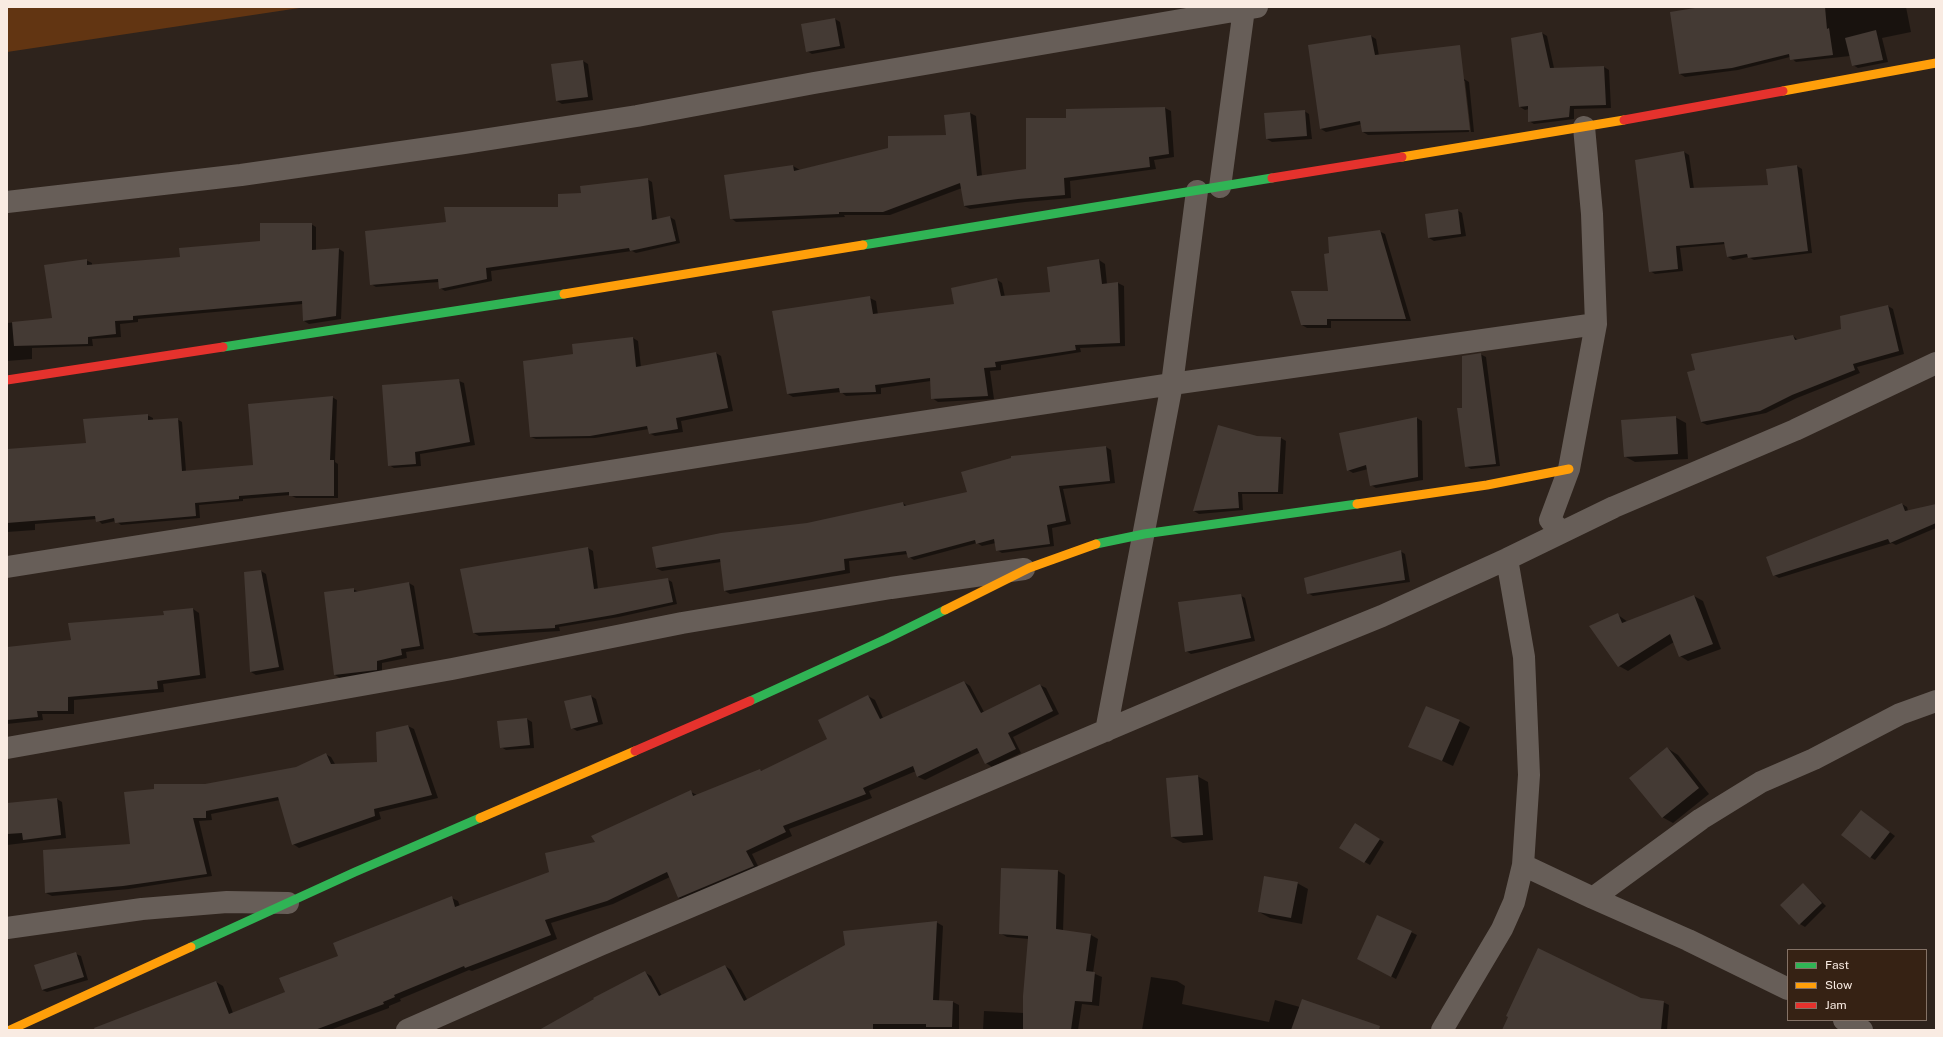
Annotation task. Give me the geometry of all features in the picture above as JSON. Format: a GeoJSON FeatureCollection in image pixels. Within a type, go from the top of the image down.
{"type":"FeatureCollection","features":[{"type":"Feature","properties":{"kind":"street"},"geometry":{"type":"LineString","coordinates":[[7,202],[241,175],[638,116],[814,83],[1250,8],[1220,187]]}},
{"type":"Feature","properties":{"kind":"street"},"geometry":{"type":"LineString","coordinates":[[7,380],[632,283],[1197,191],[1584,127],[1936,63]]}},
{"type":"Feature","properties":{"kind":"street"},"geometry":{"type":"LineString","coordinates":[[1562,532],[1550,520],[1569,468],[1596,324],[1592,214],[1584,127]]}},
{"type":"Feature","properties":{"kind":"street"},"geometry":{"type":"LineString","coordinates":[[1106,731],[1172,384],[1197,191]]}},
{"type":"Feature","properties":{"kind":"street"},"geometry":{"type":"LineString","coordinates":[[7,567],[853,432],[1172,384],[1596,324]]}},
{"type":"Feature","properties":{"kind":"street"},"geometry":{"type":"LineString","coordinates":[[407,1030],[600,945],[1382,616],[1507,559],[1614,507],[1794,430],[1936,363]]}},
{"type":"Feature","properties":{"kind":"street"},"geometry":{"type":"LineString","coordinates":[[10,1030],[362,869],[708,720],[886,639],[1029,568],[1097,544],[1144,534],[1487,485],[1569,468]]}},
{"type":"Feature","properties":{"kind":"street"},"geometry":{"type":"LineString","coordinates":[[1442,1030],[1502,929],[1514,902],[1523,864],[1529,776],[1525,664],[1507,559]]}},
{"type":"Feature","properties":{"kind":"street"},"geometry":{"type":"LineString","coordinates":[[7,748],[452,669],[682,623],[891,588],[1029,568]]}},
{"type":"Feature","properties":{"kind":"street"},"geometry":{"type":"LineString","coordinates":[[1593,898],[1701,819],[1761,782],[1814,759],[1900,714],[1936,701]]}},
{"type":"Feature","properties":{"kind":"street"},"geometry":{"type":"LineString","coordinates":[[1523,864],[1593,898],[1688,940],[1787,989]]}},
{"type":"Feature","properties":{"kind":"street"},"geometry":{"type":"LineString","coordinates":[[7,928],[142,909],[227,902],[288,903]]}},
{"type":"Feature","properties":{"kind":"street"},"geometry":{"type":"LineString","coordinates":[[1846,1021],[1862,1030]]}},
{"type":"Feature","properties":{"kind":"shaded area"},"geometry":{"type":"Polygon","coordinates":[[[7,7],[306,7],[7,52],[7,7]]]}},
{"type":"Feature","properties":{"kind":"building"},"geometry":{"type":"Polygon","coordinates":[[[1701,7],[1825,7],[1827,29],[1829,28],[1833,55],[1790,60],[1789,54],[1732,68],[1679,74],[1670,12],[1701,7]]]}},
{"type":"Feature","properties":{"kind":"building"},"geometry":{"type":"Polygon","coordinates":[[[835,18],[840,46],[806,52],[801,24],[835,18]]]}},
{"type":"Feature","properties":{"kind":"building"},"geometry":{"type":"Polygon","coordinates":[[[1876,30],[1883,60],[1852,66],[1845,38],[1876,30]]]}},
{"type":"Feature","properties":{"kind":"building"},"geometry":{"type":"Polygon","coordinates":[[[1542,32],[1550,68],[1604,66],[1606,105],[1570,106],[1569,117],[1528,122],[1528,106],[1519,107],[1511,38],[1542,32]]]}},
{"type":"Feature","properties":{"kind":"building"},"geometry":{"type":"Polygon","coordinates":[[[1371,35],[1375,55],[1460,45],[1470,130],[1362,132],[1360,121],[1320,129],[1308,45],[1371,35]]]}},
{"type":"Feature","properties":{"kind":"building"},"geometry":{"type":"Polygon","coordinates":[[[583,60],[588,97],[556,101],[551,64],[583,60]]]}},
{"type":"Feature","properties":{"kind":"building"},"geometry":{"type":"Polygon","coordinates":[[[1165,107],[1169,154],[1149,157],[1150,167],[1064,178],[1065,195],[964,206],[960,183],[883,212],[839,212],[839,214],[730,219],[724,175],[793,165],[794,171],[888,148],[888,136],[946,135],[944,115],[970,112],[977,176],[1026,169],[1026,118],[1066,118],[1066,109],[1165,107]]]}},
{"type":"Feature","properties":{"kind":"building"},"geometry":{"type":"Polygon","coordinates":[[[1305,110],[1307,136],[1266,139],[1264,113],[1305,110]]]}},
{"type":"Feature","properties":{"kind":"building"},"geometry":{"type":"Polygon","coordinates":[[[1684,151],[1690,188],[1768,185],[1766,169],[1797,165],[1808,251],[1748,258],[1747,254],[1727,257],[1724,242],[1676,246],[1678,269],[1649,272],[1635,160],[1684,151]]]}},
{"type":"Feature","properties":{"kind":"building"},"geometry":{"type":"Polygon","coordinates":[[[648,178],[652,220],[670,216],[676,241],[630,251],[629,248],[486,268],[487,279],[439,289],[438,279],[370,285],[365,231],[446,222],[444,207],[558,207],[558,194],[581,193],[580,186],[648,178]]]}},
{"type":"Feature","properties":{"kind":"building"},"geometry":{"type":"Polygon","coordinates":[[[1458,209],[1461,234],[1428,238],[1425,214],[1458,209]]]}},
{"type":"Feature","properties":{"kind":"building"},"geometry":{"type":"Polygon","coordinates":[[[260,223],[312,223],[312,250],[339,248],[336,316],[303,321],[302,301],[133,316],[133,320],[115,321],[116,334],[88,337],[88,344],[14,346],[12,322],[52,318],[44,265],[87,259],[87,265],[180,257],[179,248],[260,241],[260,223]]]}},
{"type":"Feature","properties":{"kind":"building"},"geometry":{"type":"Polygon","coordinates":[[[1380,230],[1406,319],[1327,319],[1327,325],[1301,325],[1291,291],[1328,291],[1324,254],[1329,253],[1328,237],[1380,230]]]}},
{"type":"Feature","properties":{"kind":"building"},"geometry":{"type":"Polygon","coordinates":[[[1099,259],[1102,284],[1118,282],[1120,343],[1075,345],[1076,350],[995,362],[996,367],[984,368],[988,396],[931,399],[930,378],[875,385],[876,392],[840,393],[839,388],[787,394],[772,311],[870,296],[873,314],[954,304],[951,288],[997,278],[1001,296],[1050,292],[1047,267],[1099,259]]]}},
{"type":"Feature","properties":{"kind":"building"},"geometry":{"type":"Polygon","coordinates":[[[1888,305],[1899,351],[1853,364],[1855,370],[1792,395],[1760,411],[1701,422],[1687,372],[1695,370],[1691,354],[1793,335],[1795,340],[1841,329],[1840,316],[1888,305]]]}},
{"type":"Feature","properties":{"kind":"building"},"geometry":{"type":"Polygon","coordinates":[[[633,337],[636,367],[716,352],[728,408],[676,418],[678,429],[649,434],[647,426],[590,436],[530,437],[523,361],[573,354],[572,344],[633,337]]]}},
{"type":"Feature","properties":{"kind":"building"},"geometry":{"type":"Polygon","coordinates":[[[1481,353],[1496,464],[1465,467],[1457,408],[1462,408],[1462,356],[1481,353]]]}},
{"type":"Feature","properties":{"kind":"building"},"geometry":{"type":"Polygon","coordinates":[[[459,379],[470,442],[415,452],[416,464],[388,466],[382,385],[459,379]]]}},
{"type":"Feature","properties":{"kind":"building"},"geometry":{"type":"Polygon","coordinates":[[[333,396],[330,460],[334,460],[334,496],[289,496],[289,492],[239,496],[239,499],[195,503],[196,516],[115,523],[114,518],[96,522],[95,516],[7,523],[7,449],[86,443],[83,419],[148,414],[148,420],[178,418],[182,471],[253,465],[248,404],[333,396]]]}},
{"type":"Feature","properties":{"kind":"building"},"geometry":{"type":"Polygon","coordinates":[[[1676,416],[1678,454],[1624,457],[1621,420],[1676,416]]]}},
{"type":"Feature","properties":{"kind":"building"},"geometry":{"type":"Polygon","coordinates":[[[1417,417],[1418,477],[1370,486],[1366,465],[1347,471],[1339,433],[1417,417]]]}},
{"type":"Feature","properties":{"kind":"building"},"geometry":{"type":"Polygon","coordinates":[[[1218,425],[1257,436],[1281,437],[1278,492],[1238,492],[1239,508],[1193,511],[1218,425]]]}},
{"type":"Feature","properties":{"kind":"building"},"geometry":{"type":"Polygon","coordinates":[[[1106,446],[1110,481],[1059,486],[1066,521],[1047,525],[1050,544],[996,551],[994,539],[976,544],[975,540],[908,558],[906,551],[844,559],[845,570],[724,591],[720,559],[656,568],[652,547],[721,533],[807,523],[903,502],[904,506],[967,492],[961,472],[1011,458],[1011,456],[1106,446]]]}},
{"type":"Feature","properties":{"kind":"building"},"geometry":{"type":"Polygon","coordinates":[[[1902,503],[1905,511],[1936,504],[1936,523],[1890,543],[1888,539],[1773,576],[1766,557],[1902,503]]]}},
{"type":"Feature","properties":{"kind":"building"},"geometry":{"type":"Polygon","coordinates":[[[588,547],[594,589],[668,578],[673,602],[613,615],[555,625],[555,628],[473,633],[460,569],[588,547]]]}},
{"type":"Feature","properties":{"kind":"building"},"geometry":{"type":"Polygon","coordinates":[[[1401,550],[1405,580],[1307,594],[1304,578],[1401,550]]]}},
{"type":"Feature","properties":{"kind":"building"},"geometry":{"type":"Polygon","coordinates":[[[261,570],[279,667],[250,672],[244,572],[261,570]]]}},
{"type":"Feature","properties":{"kind":"building"},"geometry":{"type":"Polygon","coordinates":[[[409,582],[420,646],[401,649],[402,655],[377,661],[377,670],[334,675],[324,592],[354,588],[354,592],[409,582]]]}},
{"type":"Feature","properties":{"kind":"building"},"geometry":{"type":"Polygon","coordinates":[[[1241,594],[1251,638],[1185,652],[1178,602],[1241,594]]]}},
{"type":"Feature","properties":{"kind":"building"},"geometry":{"type":"Polygon","coordinates":[[[1694,595],[1713,644],[1679,657],[1670,634],[1618,667],[1589,626],[1618,613],[1622,623],[1694,595]]]}},
{"type":"Feature","properties":{"kind":"building"},"geometry":{"type":"Polygon","coordinates":[[[193,608],[200,675],[157,681],[158,689],[68,697],[68,711],[37,711],[38,717],[7,720],[7,647],[71,640],[68,623],[164,615],[163,611],[193,608]]]}},
{"type":"Feature","properties":{"kind":"building"},"geometry":{"type":"Polygon","coordinates":[[[964,681],[981,713],[1040,684],[1053,711],[1008,733],[1016,749],[985,764],[977,748],[917,777],[913,766],[863,788],[866,794],[783,826],[786,832],[746,851],[754,866],[678,898],[667,872],[607,901],[545,920],[551,935],[465,968],[464,966],[394,995],[395,997],[383,1002],[384,1004],[315,1030],[95,1030],[94,1028],[216,981],[229,1014],[285,992],[279,978],[338,956],[333,943],[452,896],[455,907],[549,872],[545,853],[595,842],[591,836],[691,790],[693,796],[760,769],[761,771],[827,739],[818,720],[868,695],[880,719],[964,681]]]}},
{"type":"Feature","properties":{"kind":"building"},"geometry":{"type":"Polygon","coordinates":[[[591,695],[598,722],[571,729],[564,701],[591,695]]]}},
{"type":"Feature","properties":{"kind":"building"},"geometry":{"type":"Polygon","coordinates":[[[1426,706],[1460,720],[1442,761],[1408,747],[1426,706]]]}},
{"type":"Feature","properties":{"kind":"building"},"geometry":{"type":"Polygon","coordinates":[[[527,718],[530,745],[500,748],[497,721],[527,718]]]}},
{"type":"Feature","properties":{"kind":"building"},"geometry":{"type":"Polygon","coordinates":[[[408,725],[432,795],[374,809],[375,816],[292,845],[278,797],[206,811],[206,818],[193,818],[207,874],[123,886],[45,893],[43,850],[130,844],[124,792],[154,789],[154,784],[205,784],[296,767],[326,753],[331,764],[377,762],[376,732],[408,725]]]}},
{"type":"Feature","properties":{"kind":"building"},"geometry":{"type":"Polygon","coordinates":[[[1667,747],[1699,788],[1662,818],[1629,778],[1667,747]]]}},
{"type":"Feature","properties":{"kind":"building"},"geometry":{"type":"Polygon","coordinates":[[[1198,775],[1203,835],[1171,837],[1166,778],[1198,775]]]}},
{"type":"Feature","properties":{"kind":"building"},"geometry":{"type":"Polygon","coordinates":[[[57,798],[61,835],[23,840],[22,833],[7,834],[7,803],[57,798]]]}},
{"type":"Feature","properties":{"kind":"building"},"geometry":{"type":"Polygon","coordinates":[[[1861,810],[1890,832],[1870,858],[1841,835],[1861,810]]]}},
{"type":"Feature","properties":{"kind":"building"},"geometry":{"type":"Polygon","coordinates":[[[1355,823],[1380,839],[1364,863],[1339,848],[1355,823]]]}},
{"type":"Feature","properties":{"kind":"building"},"geometry":{"type":"Polygon","coordinates":[[[1001,868],[1058,870],[1056,929],[1091,934],[1086,971],[1095,972],[1092,1002],[1075,1001],[1071,1030],[1023,1030],[1023,996],[1028,936],[999,934],[1001,868]]]}},
{"type":"Feature","properties":{"kind":"building"},"geometry":{"type":"Polygon","coordinates":[[[1264,876],[1298,882],[1291,918],[1258,912],[1264,876]]]}},
{"type":"Feature","properties":{"kind":"building"},"geometry":{"type":"Polygon","coordinates":[[[1803,883],[1822,903],[1799,925],[1780,905],[1803,883]]]}},
{"type":"Feature","properties":{"kind":"building"},"geometry":{"type":"Polygon","coordinates":[[[1377,915],[1412,931],[1391,977],[1357,959],[1377,915]]]}},
{"type":"Feature","properties":{"kind":"building"},"geometry":{"type":"Polygon","coordinates":[[[937,921],[933,1000],[953,1001],[952,1027],[926,1027],[926,1024],[873,1024],[873,1030],[539,1030],[594,999],[593,998],[645,971],[659,996],[725,965],[744,1001],[845,945],[843,931],[937,921]]]}},
{"type":"Feature","properties":{"kind":"building"},"geometry":{"type":"Polygon","coordinates":[[[1538,948],[1641,998],[1664,1001],[1661,1030],[1502,1030],[1508,1017],[1506,1016],[1538,948]]]}},
{"type":"Feature","properties":{"kind":"building"},"geometry":{"type":"Polygon","coordinates":[[[76,952],[84,977],[42,990],[34,965],[76,952]]]}},
{"type":"Feature","properties":{"kind":"building"},"geometry":{"type":"Polygon","coordinates":[[[1302,999],[1380,1026],[1379,1030],[1291,1030],[1302,999]]]}},
{"type":"Feature","properties":{"kind":"traffic: fast"},"geometry":{"type":"LineString","coordinates":[[863,245],[1272,178]]}},
{"type":"Feature","properties":{"kind":"traffic: fast"},"geometry":{"type":"LineString","coordinates":[[223,347],[564,294]]}},
{"type":"Feature","properties":{"kind":"traffic: fast"},"geometry":{"type":"LineString","coordinates":[[1096,544],[1144,534],[1357,504]]}},
{"type":"Feature","properties":{"kind":"traffic: fast"},"geometry":{"type":"LineString","coordinates":[[750,701],[886,639],[945,610]]}},
{"type":"Feature","properties":{"kind":"traffic: fast"},"geometry":{"type":"LineString","coordinates":[[191,947],[355,872],[480,818]]}},
{"type":"Feature","properties":{"kind":"traffic: slow"},"geometry":{"type":"LineString","coordinates":[[1783,91],[1936,63]]}},
{"type":"Feature","properties":{"kind":"traffic: slow"},"geometry":{"type":"LineString","coordinates":[[1402,157],[1624,120]]}},
{"type":"Feature","properties":{"kind":"traffic: slow"},"geometry":{"type":"LineString","coordinates":[[564,294],[863,245]]}},
{"type":"Feature","properties":{"kind":"traffic: slow"},"geometry":{"type":"LineString","coordinates":[[1357,504],[1487,485],[1569,469]]}},
{"type":"Feature","properties":{"kind":"traffic: slow"},"geometry":{"type":"LineString","coordinates":[[945,610],[1029,568],[1096,544]]}},
{"type":"Feature","properties":{"kind":"traffic: slow"},"geometry":{"type":"LineString","coordinates":[[480,818],[635,751]]}},
{"type":"Feature","properties":{"kind":"traffic: slow"},"geometry":{"type":"LineString","coordinates":[[10,1030],[191,947]]}},
{"type":"Feature","properties":{"kind":"traffic: jam"},"geometry":{"type":"LineString","coordinates":[[1624,120],[1783,91]]}},
{"type":"Feature","properties":{"kind":"traffic: jam"},"geometry":{"type":"LineString","coordinates":[[1272,178],[1402,157]]}},
{"type":"Feature","properties":{"kind":"traffic: jam"},"geometry":{"type":"LineString","coordinates":[[7,380],[223,347]]}},
{"type":"Feature","properties":{"kind":"traffic: jam"},"geometry":{"type":"LineString","coordinates":[[635,751],[750,701]]}}]}
